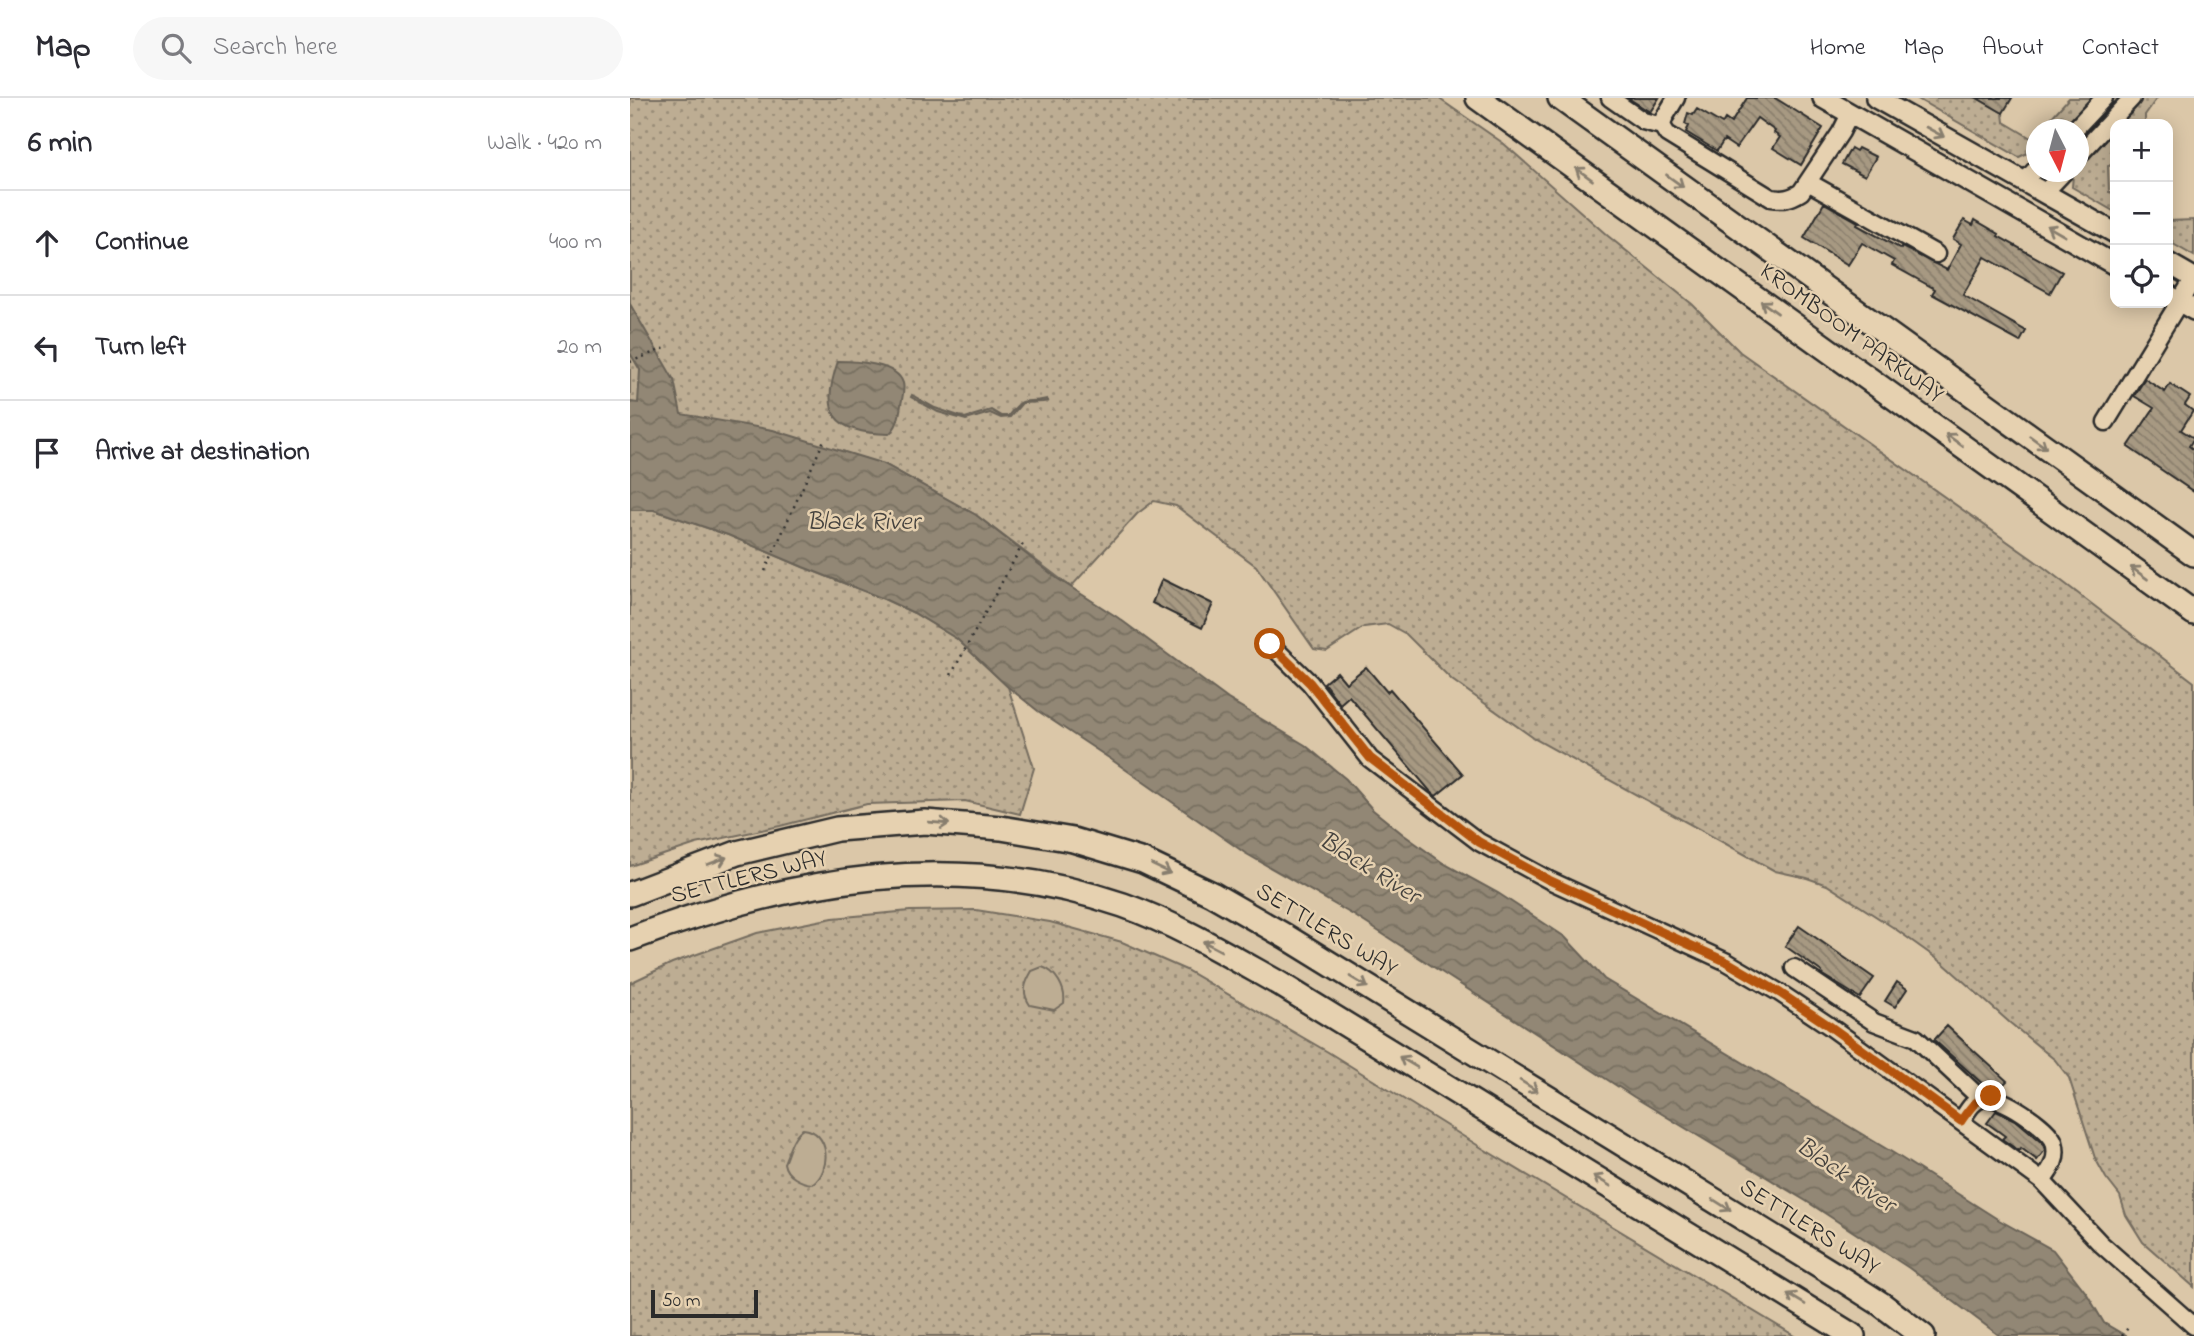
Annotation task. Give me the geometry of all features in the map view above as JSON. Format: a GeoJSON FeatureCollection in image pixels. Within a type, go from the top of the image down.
{"type":"FeatureCollection","features":[{"type":"Feature","properties":{"kind":"highway","name":"KROMBOOM PARKWAY"},"geometry":{"type":"LineString","coordinates":[[1478,98],[2194,613]]}},
{"type":"Feature","properties":{"kind":"highway","name":"KROMBOOM PARKWAY"},"geometry":{"type":"LineString","coordinates":[[1560,98],[2194,554]]}},
{"type":"Feature","properties":{"kind":"highway","name":"SETTLERS WAY"},"geometry":{"type":"LineString","coordinates":[[630,894],[737,853],[838,829],[925,822],[1001,828],[1073,840],[1143,861],[1212,894],[1285,936],[1860,1290],[1923,1336]]}},
{"type":"Feature","properties":{"kind":"highway","name":"SETTLERS WAY"},"geometry":{"type":"LineString","coordinates":[[630,939],[663,926],[789,891],[838,881],[914,874],[995,877],[1067,888],[1125,906],[1204,942],[1280,984],[1853,1336]]}},
{"type":"Feature","properties":{"kind":"main road"},"geometry":{"type":"LineString","coordinates":[[1823,98],[2110,262]]}},
{"type":"Feature","properties":{"kind":"main road"},"geometry":{"type":"LineString","coordinates":[[1876,98],[2026,173]]}},
{"type":"Feature","properties":{"kind":"main road"},"geometry":{"type":"LineString","coordinates":[[2035,182],[2044,193],[2110,230]]}},
{"type":"Feature","properties":{"kind":"main road"},"geometry":{"type":"LineString","coordinates":[[2173,266],[2194,278]]}},
{"type":"Feature","properties":{"kind":"lane"},"geometry":{"type":"LineString","coordinates":[[1610,98],[1643,121],[1662,126],[1667,134],[1771,198],[1782,200],[1801,192],[1850,114]]}},
{"type":"Feature","properties":{"kind":"lane"},"geometry":{"type":"LineString","coordinates":[[1662,126],[1676,98]]}},
{"type":"Feature","properties":{"kind":"lane"},"geometry":{"type":"LineString","coordinates":[[2084,119],[2104,98]]}},
{"type":"Feature","properties":{"kind":"lane"},"geometry":{"type":"LineString","coordinates":[[2089,144],[2132,98]]}},
{"type":"Feature","properties":{"kind":"lane"},"geometry":{"type":"LineString","coordinates":[[1808,182],[1936,254]]}},
{"type":"Feature","properties":{"kind":"lane"},"geometry":{"type":"LineString","coordinates":[[2044,193],[2054,182]]}},
{"type":"Feature","properties":{"kind":"lane"},"geometry":{"type":"LineString","coordinates":[[2106,422],[2194,278]]}},
{"type":"Feature","properties":{"kind":"lane"},"geometry":{"type":"LineString","coordinates":[[1270,644],[1310,683],[1370,758],[1479,842],[1549,880],[1738,968],[1828,1025],[2042,1181],[2100,1243],[2194,1326]]}},
{"type":"Feature","properties":{"kind":"lane"},"geometry":{"type":"LineString","coordinates":[[1794,968],[1874,1022],[1916,1038],[1980,1098]]}},
{"type":"Feature","properties":{"kind":"lane"},"geometry":{"type":"LineString","coordinates":[[1961,1121],[1980,1098],[1991,1096],[2003,1101],[2049,1133],[2054,1142],[2055,1155],[2053,1166],[2042,1181]]}},
{"type":"Feature","properties":{"kind":"path"},"geometry":{"type":"LineString","coordinates":[[630,362],[665,348]]}},
{"type":"Feature","properties":{"kind":"path"},"geometry":{"type":"LineString","coordinates":[[765,571],[824,440]]}},
{"type":"Feature","properties":{"kind":"path"},"geometry":{"type":"LineString","coordinates":[[951,675],[1024,542]]}},
{"type":"Feature","properties":{"kind":"path"},"geometry":{"type":"LineString","coordinates":[[2122,1336],[2130,1325]]}},
{"type":"Feature","properties":{"kind":"shaded area"},"geometry":{"type":"Polygon","coordinates":[[[630,98],[1438,98],[1503,143],[1608,236],[1692,304],[1740,352],[2042,566],[2194,682],[2194,1287],[2143,1242],[2126,1215],[2120,1196],[2095,1158],[2069,1078],[2055,1060],[1943,963],[1827,885],[1775,871],[1535,739],[1452,680],[1406,634],[1388,624],[1364,627],[1327,651],[1314,649],[1256,566],[1176,506],[1154,501],[1137,514],[1071,587],[976,515],[884,464],[630,402],[630,98]]]}},
{"type":"Feature","properties":{"kind":"shaded area"},"geometry":{"type":"Polygon","coordinates":[[[1916,98],[1977,98],[2003,113],[2004,122],[2026,135],[2026,154],[2019,157],[1916,98]]]}},
{"type":"Feature","properties":{"kind":"shaded area"},"geometry":{"type":"Polygon","coordinates":[[[2069,98],[2157,98],[2145,119],[2110,119],[2110,209],[2072,187],[2072,182],[2089,182],[2089,119],[2050,119],[2069,98]]]}},
{"type":"Feature","properties":{"kind":"shaded area"},"geometry":{"type":"Polygon","coordinates":[[[2194,220],[2194,256],[2173,244],[2173,221],[2194,220]]]}},
{"type":"Feature","properties":{"kind":"shaded area"},"geometry":{"type":"Polygon","coordinates":[[[630,510],[654,510],[728,535],[884,599],[914,613],[957,639],[1008,687],[1034,768],[1020,814],[965,801],[867,804],[696,844],[630,866],[630,510]]]}},
{"type":"Feature","properties":{"kind":"shaded area"},"geometry":{"type":"Polygon","coordinates":[[[976,910],[1050,922],[1122,942],[1186,970],[1328,1052],[1795,1336],[630,1336],[630,983],[672,963],[757,933],[833,918],[910,911],[976,910]]]}},
{"type":"Feature","properties":{"kind":"shaded area"},"geometry":{"type":"Polygon","coordinates":[[[1042,967],[1056,976],[1063,992],[1064,1003],[1054,1010],[1030,1005],[1026,996],[1026,984],[1032,971],[1042,967]]]}},
{"type":"Feature","properties":{"kind":"shaded area"},"geometry":{"type":"Polygon","coordinates":[[[803,1129],[819,1136],[825,1152],[823,1170],[813,1184],[795,1178],[785,1168],[784,1163],[793,1139],[803,1129]]]}},
{"type":"Feature","properties":{"kind":"water","name":"Black River"},"geometry":{"type":"Polygon","coordinates":[[[630,304],[674,380],[681,414],[773,430],[884,464],[976,515],[1058,579],[1117,617],[1228,699],[1305,745],[1346,779],[1373,810],[1443,863],[1498,893],[1565,937],[1604,979],[1895,1154],[1999,1220],[2053,1250],[2087,1294],[2104,1323],[2126,1336],[2000,1336],[1909,1268],[1806,1201],[1634,1097],[1355,916],[1245,853],[1038,711],[957,639],[914,613],[728,535],[654,510],[630,510],[630,402],[638,403],[640,370],[630,353],[630,304]]]}},
{"type":"Feature","properties":{"kind":"water"},"geometry":{"type":"Polygon","coordinates":[[[838,361],[875,364],[899,376],[903,383],[903,394],[898,421],[889,434],[854,429],[835,417],[830,394],[838,361]]]}},
{"type":"Feature","properties":{"kind":"water"},"geometry":{"type":"Polygon","coordinates":[[[912,395],[935,408],[965,418],[991,410],[1001,416],[1008,416],[1022,402],[1048,401],[1022,403],[1010,417],[1001,418],[990,413],[966,420],[938,412],[911,397],[912,395]]]}},
{"type":"Feature","properties":{"kind":"building"},"geometry":{"type":"Polygon","coordinates":[[[1628,98],[1659,98],[1650,112],[1628,98]]]}},
{"type":"Feature","properties":{"kind":"building"},"geometry":{"type":"Polygon","coordinates":[[[1747,98],[1775,98],[1823,128],[1801,165],[1773,148],[1780,137],[1757,118],[1736,148],[1724,140],[1717,151],[1686,132],[1689,126],[1685,124],[1688,113],[1693,115],[1697,109],[1722,124],[1725,119],[1731,123],[1747,98]]]}},
{"type":"Feature","properties":{"kind":"building"},"geometry":{"type":"Polygon","coordinates":[[[1977,98],[2012,98],[2003,113],[1977,98]]]}},
{"type":"Feature","properties":{"kind":"building"},"geometry":{"type":"Polygon","coordinates":[[[1851,148],[1856,151],[1858,148],[1876,157],[1865,176],[1842,164],[1851,148]]]}},
{"type":"Feature","properties":{"kind":"building"},"geometry":{"type":"Polygon","coordinates":[[[1824,203],[1901,249],[1902,247],[1947,270],[1961,244],[1953,239],[1964,220],[1973,225],[1975,220],[2062,272],[2050,293],[1985,257],[1963,295],[2026,331],[2020,342],[1932,294],[1935,289],[1892,265],[1894,261],[1862,243],[1848,265],[1804,238],[1824,203]]]}},
{"type":"Feature","properties":{"kind":"building"},"geometry":{"type":"Polygon","coordinates":[[[2145,379],[2165,392],[2170,384],[2190,397],[2185,405],[2193,411],[2181,430],[2194,438],[2189,446],[2194,450],[2194,492],[2128,447],[2154,408],[2134,396],[2145,379]]]}},
{"type":"Feature","properties":{"kind":"building"},"geometry":{"type":"Polygon","coordinates":[[[1162,579],[1213,604],[1202,628],[1152,603],[1162,579]]]}},
{"type":"Feature","properties":{"kind":"building"},"geometry":{"type":"Polygon","coordinates":[[[1366,667],[1387,692],[1390,689],[1463,774],[1436,796],[1349,696],[1340,704],[1324,683],[1337,672],[1346,683],[1366,667]]]}},
{"type":"Feature","properties":{"kind":"building"},"geometry":{"type":"Polygon","coordinates":[[[1799,926],[1874,978],[1860,998],[1821,974],[1822,972],[1785,946],[1799,926]]]}},
{"type":"Feature","properties":{"kind":"building"},"geometry":{"type":"Polygon","coordinates":[[[1897,982],[1907,989],[1895,1007],[1885,1001],[1897,982]]]}},
{"type":"Feature","properties":{"kind":"building"},"geometry":{"type":"Polygon","coordinates":[[[1947,1026],[2007,1081],[1999,1089],[1986,1087],[1934,1040],[1947,1026]]]}},
{"type":"Feature","properties":{"kind":"building"},"geometry":{"type":"Polygon","coordinates":[[[1996,1111],[2017,1121],[2042,1142],[2045,1150],[2037,1160],[2002,1139],[2005,1136],[1987,1123],[1996,1111]]]}},
{"type":"Feature","properties":{"kind":"route"},"geometry":{"type":"LineString","coordinates":[[1270,644],[1310,683],[1370,758],[1479,842],[1549,880],[1727,962],[1828,1025],[1961,1121],[1980,1098],[1991,1096]]}}]}
